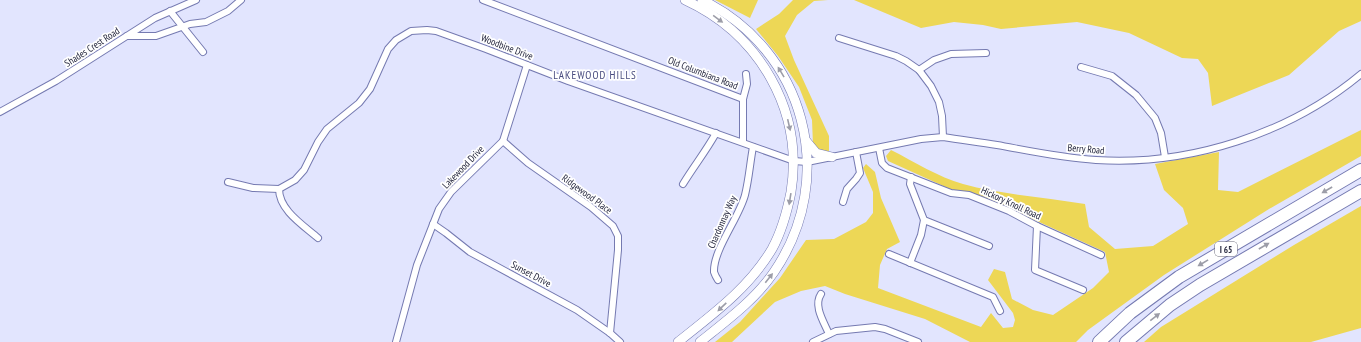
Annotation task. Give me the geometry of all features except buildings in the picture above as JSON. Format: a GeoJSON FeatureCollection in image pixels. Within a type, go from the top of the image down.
{"type":"FeatureCollection","features":[{"type":"Feature","properties":{"kind":"highway","name":"I 65"},"geometry":{"type":"LineString","coordinates":[[1100,342],[1130,313],[1179,277],[1361,170]]}},
{"type":"Feature","properties":{"kind":"highway","name":"I 65"},"geometry":{"type":"LineString","coordinates":[[1126,342],[1147,323],[1195,288],[1361,191]]}},
{"type":"Feature","properties":{"kind":"main road"},"geometry":{"type":"LineString","coordinates":[[685,0],[703,3],[726,14],[743,26],[757,40],[774,60],[784,76],[801,117],[806,141],[806,182],[801,211],[790,245],[778,265],[759,291],[741,309],[700,342]]}},
{"type":"Feature","properties":{"kind":"main road"},"geometry":{"type":"LineString","coordinates":[[678,342],[717,312],[750,280],[772,249],[783,226],[788,209],[793,177],[794,161],[792,138],[787,117],[777,90],[753,51],[703,3]]}},
{"type":"Feature","properties":{"kind":"main road"},"geometry":{"type":"LineString","coordinates":[[806,141],[816,153],[832,157]]}},
{"type":"Feature","properties":{"kind":"street","name":"Shades Crest Road"},"geometry":{"type":"LineString","coordinates":[[0,112],[56,82],[155,18],[196,0]]}},
{"type":"Feature","properties":{"kind":"street"},"geometry":{"type":"LineString","coordinates":[[127,36],[156,36],[190,24],[206,22],[217,17],[241,0]]}},
{"type":"Feature","properties":{"kind":"street","name":"Old Columbiana Road"},"geometry":{"type":"LineString","coordinates":[[483,0],[743,99],[743,142]]}},
{"type":"Feature","properties":{"kind":"street"},"geometry":{"type":"LineString","coordinates":[[170,11],[203,52]]}},
{"type":"Feature","properties":{"kind":"street","name":"Woodbine Drive"},"geometry":{"type":"LineString","coordinates":[[279,189],[295,180],[304,170],[318,142],[327,129],[359,102],[370,89],[388,48],[396,40],[411,31],[427,30],[436,31],[672,119],[743,142],[794,161]]}},
{"type":"Feature","properties":{"kind":"street"},"geometry":{"type":"LineString","coordinates":[[839,38],[896,56],[919,70],[931,86],[939,102],[942,116],[942,137]]}},
{"type":"Feature","properties":{"kind":"street"},"geometry":{"type":"LineString","coordinates":[[919,70],[934,60],[951,54],[986,53]]}},
{"type":"Feature","properties":{"kind":"street","name":"Lakewood Drive"},"geometry":{"type":"LineString","coordinates":[[396,342],[417,265],[440,209],[451,192],[502,141],[527,65]]}},
{"type":"Feature","properties":{"kind":"street"},"geometry":{"type":"LineString","coordinates":[[1080,67],[1112,76],[1136,95],[1155,118],[1161,133],[1164,157]]}},
{"type":"Feature","properties":{"kind":"street"},"geometry":{"type":"LineString","coordinates":[[743,99],[746,74]]}},
{"type":"Feature","properties":{"kind":"street","name":"Berry Road"},"geometry":{"type":"LineString","coordinates":[[794,161],[806,162],[942,137],[1081,159],[1128,160],[1164,157],[1215,147],[1260,133],[1310,109],[1361,74]]}},
{"type":"Feature","properties":{"kind":"street"},"geometry":{"type":"LineString","coordinates":[[683,184],[695,164],[707,150],[716,133]]}},
{"type":"Feature","properties":{"kind":"street","name":"Ridgewood Place"},"geometry":{"type":"LineString","coordinates":[[502,141],[528,163],[591,207],[613,226],[618,236],[618,250],[610,333]]}},
{"type":"Feature","properties":{"kind":"street","name":"Chardonnay Way"},"geometry":{"type":"LineString","coordinates":[[718,280],[714,274],[715,265],[720,248],[740,209],[745,195],[753,146]]}},
{"type":"Feature","properties":{"kind":"street","name":"Hickory Knoll Road"},"geometry":{"type":"LineString","coordinates":[[879,148],[881,160],[884,166],[951,193],[969,195],[1009,211],[1037,226],[1101,255]]}},
{"type":"Feature","properties":{"kind":"street"},"geometry":{"type":"LineString","coordinates":[[843,202],[847,189],[860,173],[856,152]]}},
{"type":"Feature","properties":{"kind":"street"},"geometry":{"type":"LineString","coordinates":[[910,262],[921,234],[924,220],[910,184],[911,177]]}},
{"type":"Feature","properties":{"kind":"street"},"geometry":{"type":"LineString","coordinates":[[228,182],[252,188],[279,189],[279,197],[286,210],[318,238]]}},
{"type":"Feature","properties":{"kind":"street"},"geometry":{"type":"LineString","coordinates":[[924,220],[989,246]]}},
{"type":"Feature","properties":{"kind":"street","name":"Sunset Drive"},"geometry":{"type":"LineString","coordinates":[[433,224],[470,252],[577,310],[610,333],[620,342]]}},
{"type":"Feature","properties":{"kind":"street"},"geometry":{"type":"LineString","coordinates":[[1037,226],[1035,270],[1083,290]]}},
{"type":"Feature","properties":{"kind":"street"},"geometry":{"type":"LineString","coordinates":[[889,254],[994,297],[1000,311]]}},
{"type":"Feature","properties":{"kind":"street"},"geometry":{"type":"LineString","coordinates":[[821,294],[818,298],[817,306],[829,334]]}},
{"type":"Feature","properties":{"kind":"street"},"geometry":{"type":"LineString","coordinates":[[813,342],[836,331],[875,327],[885,329],[918,342]]}},
{"type":"Feature","properties":{"kind":"shaded area"},"geometry":{"type":"Polygon","coordinates":[[[715,0],[758,0],[750,18],[715,0]]]}},
{"type":"Feature","properties":{"kind":"shaded area"},"geometry":{"type":"Polygon","coordinates":[[[793,0],[828,0],[814,1],[797,15],[785,36],[794,60],[829,136],[829,151],[823,152],[813,145],[812,120],[799,87],[778,56],[756,29],[779,14],[793,0]]]}},
{"type":"Feature","properties":{"kind":"shaded area"},"geometry":{"type":"Polygon","coordinates":[[[854,0],[1361,0],[1361,21],[1339,31],[1289,75],[1212,106],[1208,73],[1198,59],[1182,58],[1129,33],[1077,22],[1001,29],[983,25],[954,22],[921,28],[854,0]]]}},
{"type":"Feature","properties":{"kind":"shaded area"},"geometry":{"type":"Polygon","coordinates":[[[1361,130],[1361,156],[1269,209],[1164,275],[1088,330],[1076,342],[970,342],[925,319],[845,294],[825,286],[801,291],[775,302],[732,342],[715,342],[740,322],[780,278],[806,240],[834,239],[866,222],[873,213],[873,192],[863,168],[866,164],[875,172],[881,198],[900,242],[887,249],[880,265],[878,288],[981,327],[991,313],[1003,328],[1013,327],[1015,320],[1013,313],[988,280],[994,269],[1005,272],[1012,299],[1033,310],[1053,315],[1093,288],[1109,272],[1105,252],[982,196],[950,189],[888,161],[886,156],[891,150],[936,173],[963,184],[978,188],[1085,204],[1089,227],[1115,249],[1153,246],[1188,224],[1183,208],[1164,190],[1155,164],[1219,152],[1218,190],[1238,192],[1361,130]]]}},
{"type":"Feature","properties":{"kind":"shaded area"},"geometry":{"type":"Polygon","coordinates":[[[1361,206],[1361,328],[1311,342],[1144,342],[1161,327],[1294,245],[1361,206]]]}},
{"type":"Feature","properties":{"kind":"district","name":"LAKEWOOD HILLS"},"geometry":{"type":"Point","coordinates":[595,75]}}]}
